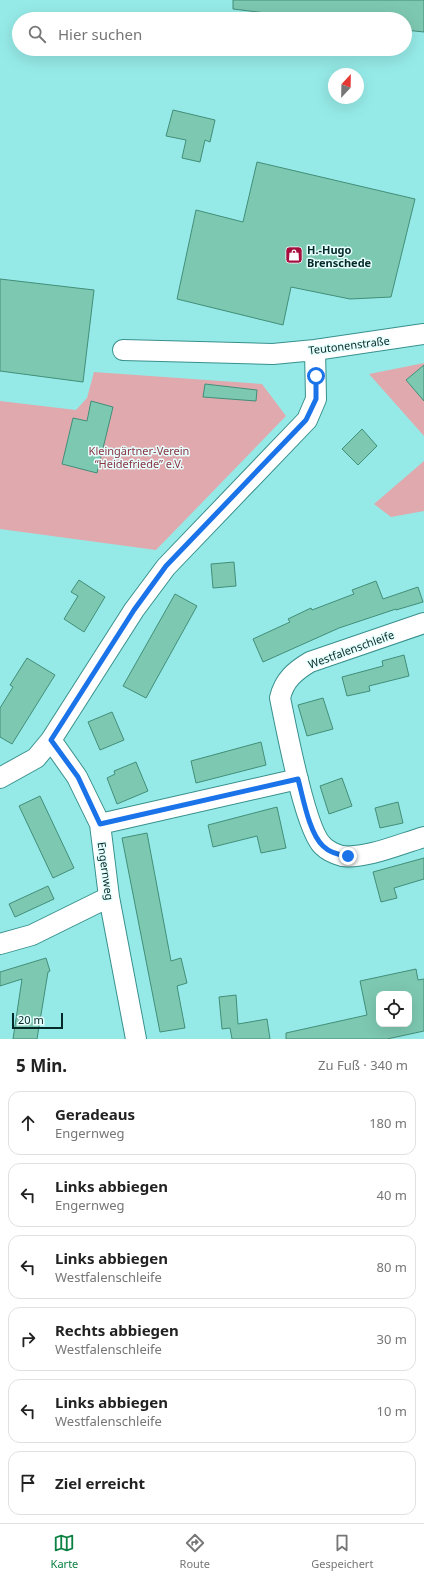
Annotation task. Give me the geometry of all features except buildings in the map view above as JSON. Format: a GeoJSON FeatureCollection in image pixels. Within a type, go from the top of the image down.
{"type":"FeatureCollection","features":[{"type":"Feature","properties":{"kind":"street","name":"Teutonenstraße"},"geometry":{"type":"LineString","coordinates":[[123,350],[273,354],[315,350],[424,334]]}},
{"type":"Feature","properties":{"kind":"street"},"geometry":{"type":"LineString","coordinates":[[0,778],[36,758],[51,740],[134,610],[166,566],[306,420],[316,399],[315,350]]}},
{"type":"Feature","properties":{"kind":"street","name":"Westfalenschleife"},"geometry":{"type":"LineString","coordinates":[[424,623],[310,662],[297,670],[288,680],[283,688],[280,698],[298,779],[314,833],[322,846],[332,853],[348,856],[364,855],[424,838]]}},
{"type":"Feature","properties":{"kind":"street","name":"Engernweg"},"geometry":{"type":"LineString","coordinates":[[51,740],[78,777],[100,824],[109,897],[136,1039]]}},
{"type":"Feature","properties":{"kind":"street"},"geometry":{"type":"LineString","coordinates":[[100,824],[298,779]]}},
{"type":"Feature","properties":{"kind":"street"},"geometry":{"type":"LineString","coordinates":[[0,944],[32,935],[109,897]]}},
{"type":"Feature","properties":{"kind":"green space"},"geometry":{"type":"Polygon","coordinates":[[[424,363],[424,436],[369,374],[424,363]]]}},
{"type":"Feature","properties":{"kind":"green space","name":"Kleingärtner-Verein “Heidefriede” e.V."},"geometry":{"type":"Polygon","coordinates":[[[94,372],[262,384],[286,416],[156,550],[0,529],[0,401],[76,410],[87,398],[94,372]]]}},
{"type":"Feature","properties":{"kind":"green space"},"geometry":{"type":"Polygon","coordinates":[[[424,461],[424,511],[391,517],[374,504],[424,461]]]}},
{"type":"Feature","properties":{"kind":"place","name":"H.-Hugo Brenschede"},"geometry":{"type":"Point","coordinates":[294,255]}},
{"type":"Feature","properties":{"kind":"route"},"geometry":{"type":"LineString","coordinates":[[316,376],[316,399],[306,420],[166,566],[134,610],[51,740],[78,777],[100,824],[298,779],[314,833],[322,846],[332,853],[340,856],[348,856]]}}]}
